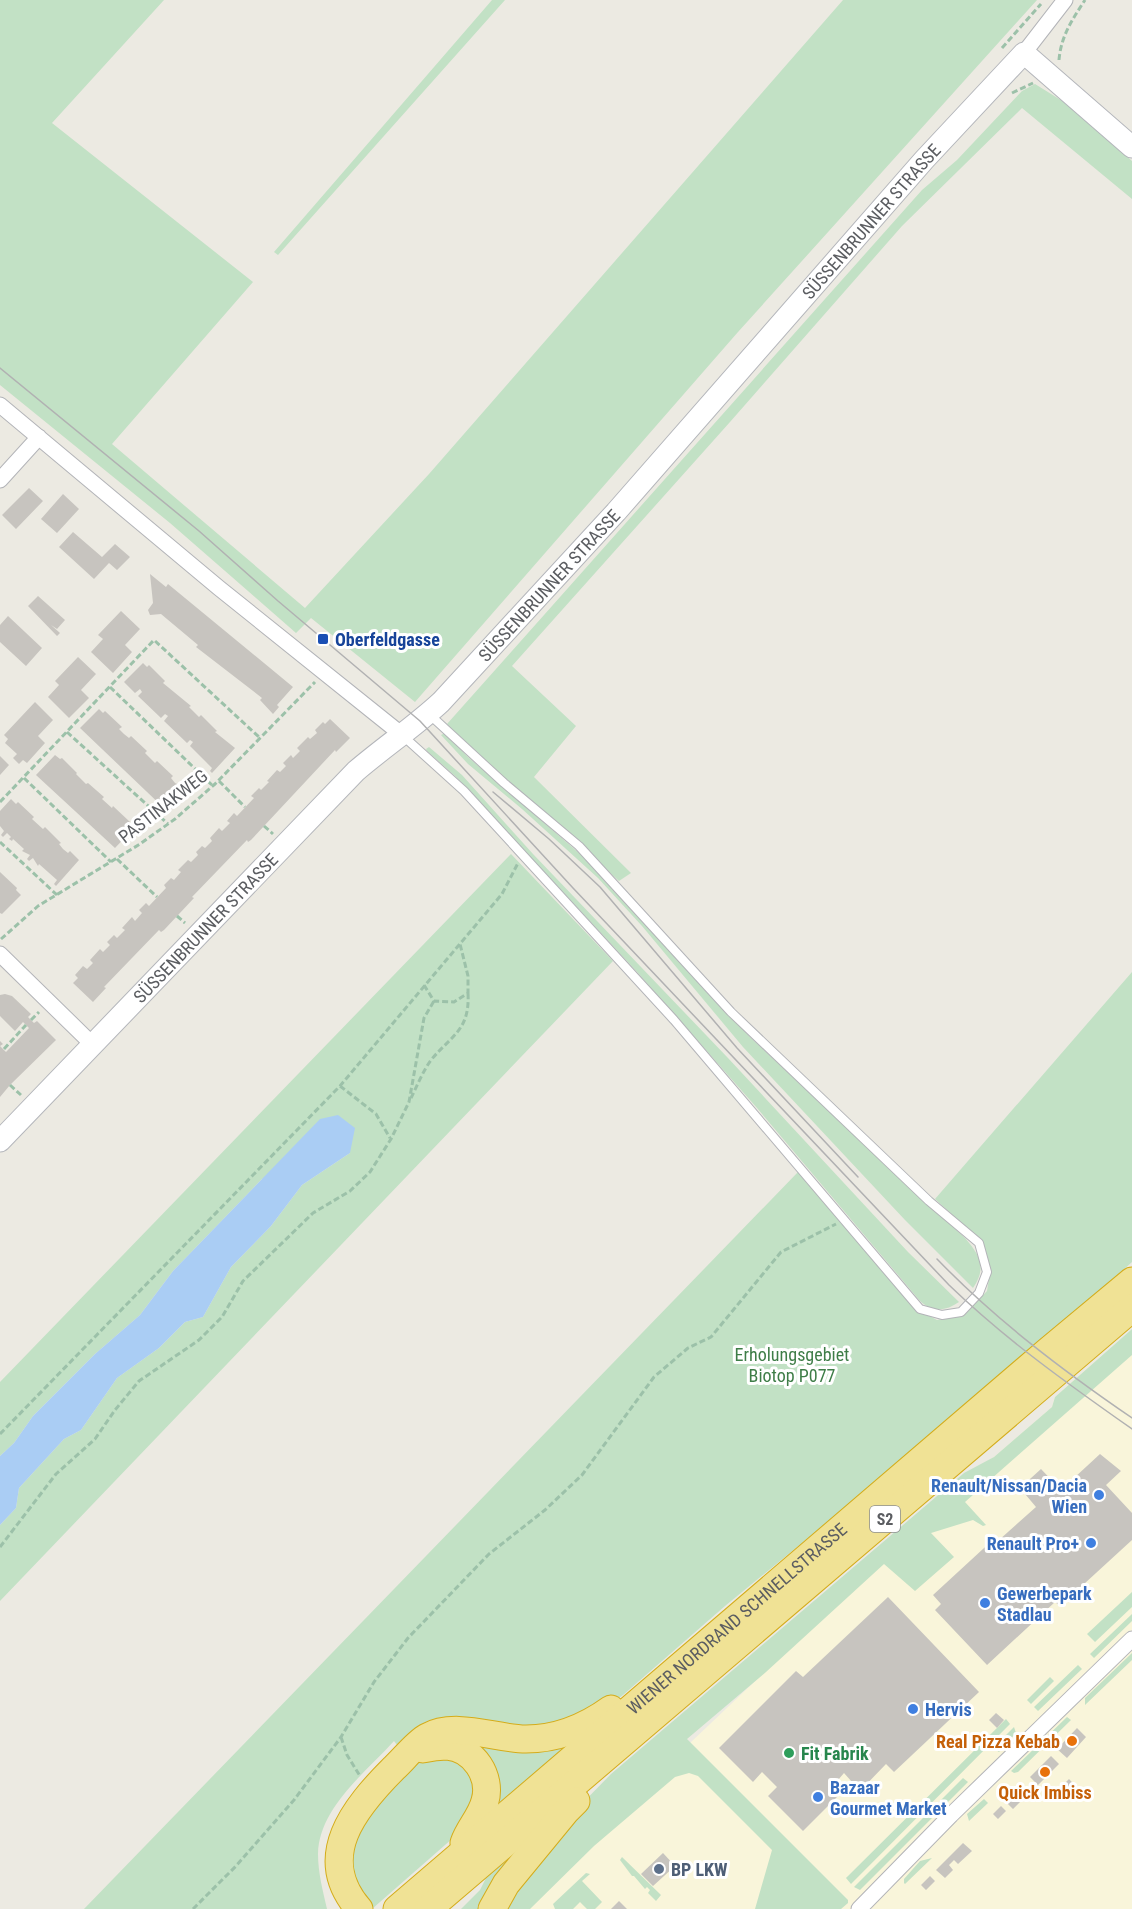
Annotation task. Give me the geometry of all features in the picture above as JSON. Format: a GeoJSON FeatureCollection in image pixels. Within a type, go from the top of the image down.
{"type":"FeatureCollection","features":[{"type":"Feature","properties":{"kind":"highway","name":"WIENER NORDRAND SCHNELLSTRASSE"},"geometry":{"type":"LineString","coordinates":[[428,1909],[635,1719],[1132,1281]]}},
{"type":"Feature","properties":{"kind":"highway","name":"WIENER NORDRAND SCHNELLSTRASSE"},"geometry":{"type":"LineString","coordinates":[[397,1909],[461,1854],[635,1719],[1132,1308]]}},
{"type":"Feature","properties":{"kind":"highway"},"geometry":{"type":"LineString","coordinates":[[355,1905],[342,1885],[339,1857],[347,1826],[377,1785],[427,1737],[448,1731],[472,1731],[525,1739],[549,1737],[593,1722],[613,1708],[635,1719],[627,1755],[566,1811],[506,1884],[492,1909]]}},
{"type":"Feature","properties":{"kind":"highway"},"geometry":{"type":"LineString","coordinates":[[411,1752],[448,1746],[466,1753],[480,1765],[487,1782],[486,1800],[479,1818],[468,1832],[461,1854]]}},
{"type":"Feature","properties":{"kind":"street","name":"SÜSSENBRUNNER STRASSE"},"geometry":{"type":"LineString","coordinates":[[0,1141],[356,771],[428,713],[616,512],[924,160],[1024,53],[1065,0]]}},
{"type":"Feature","properties":{"kind":"street"},"geometry":{"type":"LineString","coordinates":[[1024,53],[1132,147]]}},
{"type":"Feature","properties":{"kind":"street"},"geometry":{"type":"LineString","coordinates":[[0,405],[400,734]]}},
{"type":"Feature","properties":{"kind":"street"},"geometry":{"type":"LineString","coordinates":[[0,480],[39,437]]}},
{"type":"Feature","properties":{"kind":"street"},"geometry":{"type":"LineString","coordinates":[[0,954],[92,1044]]}},
{"type":"Feature","properties":{"kind":"street"},"geometry":{"type":"LineString","coordinates":[[860,1909],[951,1815],[1132,1639]]}},
{"type":"Feature","properties":{"kind":"lane"},"geometry":{"type":"LineString","coordinates":[[400,734],[464,791],[674,1020],[920,1309],[942,1315],[961,1312],[979,1293],[987,1272],[979,1243],[929,1201],[731,1012],[579,846],[504,783],[428,713]]}},
{"type":"Feature","properties":{"kind":"path"},"geometry":{"type":"LineString","coordinates":[[1059,58],[1060,43],[1085,0]]}},
{"type":"Feature","properties":{"kind":"path"},"geometry":{"type":"LineString","coordinates":[[1054,39],[1060,43]]}},
{"type":"Feature","properties":{"kind":"path"},"geometry":{"type":"LineString","coordinates":[[0,802],[154,640],[260,738]]}},
{"type":"Feature","properties":{"kind":"path","name":"PASTINAKWEG"},"geometry":{"type":"LineString","coordinates":[[0,940],[38,906],[117,859],[168,824],[219,781],[324,673]]}},
{"type":"Feature","properties":{"kind":"path"},"geometry":{"type":"LineString","coordinates":[[110,687],[213,786]]}},
{"type":"Feature","properties":{"kind":"path"},"geometry":{"type":"LineString","coordinates":[[66,732],[168,824]]}},
{"type":"Feature","properties":{"kind":"path"},"geometry":{"type":"LineString","coordinates":[[23,778],[111,862]]}},
{"type":"Feature","properties":{"kind":"path"},"geometry":{"type":"LineString","coordinates":[[219,781],[246,807]]}},
{"type":"Feature","properties":{"kind":"path"},"geometry":{"type":"LineString","coordinates":[[264,826],[274,835]]}},
{"type":"Feature","properties":{"kind":"path"},"geometry":{"type":"LineString","coordinates":[[0,842],[57,895]]}},
{"type":"Feature","properties":{"kind":"path"},"geometry":{"type":"LineString","coordinates":[[0,1434],[340,1086],[502,894],[523,855]]}},
{"type":"Feature","properties":{"kind":"path"},"geometry":{"type":"LineString","coordinates":[[117,859],[157,897]]}},
{"type":"Feature","properties":{"kind":"path"},"geometry":{"type":"LineString","coordinates":[[177,916],[186,924]]}},
{"type":"Feature","properties":{"kind":"path"},"geometry":{"type":"LineString","coordinates":[[0,1546],[56,1474],[95,1439],[139,1380],[199,1340],[222,1317],[243,1281],[313,1213],[350,1191],[370,1172],[391,1139],[430,1062],[458,1032],[469,1011],[468,976],[460,944]]}},
{"type":"Feature","properties":{"kind":"path"},"geometry":{"type":"LineString","coordinates":[[424,986],[434,1001]]}},
{"type":"Feature","properties":{"kind":"path"},"geometry":{"type":"LineString","coordinates":[[434,1001],[454,1002],[468,993]]}},
{"type":"Feature","properties":{"kind":"path"},"geometry":{"type":"LineString","coordinates":[[409,1102],[424,1018],[434,1001]]}},
{"type":"Feature","properties":{"kind":"path"},"geometry":{"type":"LineString","coordinates":[[4,1049],[26,1025]]}},
{"type":"Feature","properties":{"kind":"path"},"geometry":{"type":"LineString","coordinates":[[10,1085],[21,1095]]}},
{"type":"Feature","properties":{"kind":"path"},"geometry":{"type":"LineString","coordinates":[[340,1086],[376,1114],[391,1139]]}},
{"type":"Feature","properties":{"kind":"path"},"geometry":{"type":"LineString","coordinates":[[193,1909],[236,1866],[294,1800],[340,1737],[374,1682],[408,1638],[489,1554],[545,1510],[582,1475],[654,1377],[688,1348],[711,1336],[782,1252],[845,1221]]}},
{"type":"Feature","properties":{"kind":"path"},"geometry":{"type":"LineString","coordinates":[[340,1737],[347,1755],[362,1780]]}},
{"type":"Feature","properties":{"kind":"shaded area","name":"Gewerbepark Stadlau"},"geometry":{"type":"Polygon","coordinates":[[[1132,1329],[1132,1909],[529,1909],[690,1743],[986,1462],[1052,1407],[1055,1397],[1132,1329]]]}},
{"type":"Feature","properties":{"kind":"green space"},"geometry":{"type":"Polygon","coordinates":[[[0,0],[164,0],[52,123],[253,282],[112,444],[305,608],[429,474],[843,0],[1037,0],[738,332],[415,702],[311,618],[296,633],[170,523],[0,385],[0,0]]]}},
{"type":"Feature","properties":{"kind":"green space"},"geometry":{"type":"Polygon","coordinates":[[[492,0],[505,0],[278,255],[274,252],[492,0]]]}},
{"type":"Feature","properties":{"kind":"green space"},"geometry":{"type":"Polygon","coordinates":[[[1035,84],[1064,102],[1132,161],[1132,199],[1022,108],[902,226],[512,666],[576,726],[534,777],[631,873],[619,881],[447,724],[922,190],[957,160],[1022,91],[1035,84]]]}},
{"type":"Feature","properties":{"kind":"green space"},"geometry":{"type":"Polygon","coordinates":[[[445,733],[468,757],[587,860],[750,1037],[965,1238],[975,1250],[981,1268],[973,1288],[905,1220],[743,1047],[642,926],[598,878],[468,764],[441,735],[445,733]]]}},
{"type":"Feature","properties":{"kind":"green space"},"geometry":{"type":"Polygon","coordinates":[[[429,747],[462,775],[533,854],[728,1058],[908,1252],[959,1302],[949,1307],[935,1309],[920,1301],[757,1108],[637,972],[455,776],[427,751],[429,747]]]}},
{"type":"Feature","properties":{"kind":"green space"},"geometry":{"type":"Polygon","coordinates":[[[511,854],[613,961],[0,1601],[0,1525],[16,1508],[19,1488],[64,1439],[81,1430],[117,1378],[159,1348],[185,1322],[203,1317],[231,1267],[271,1226],[302,1185],[350,1153],[262,1179],[173,1271],[140,1315],[95,1354],[33,1416],[14,1443],[0,1456],[0,1382],[511,854]]]}},
{"type":"Feature","properties":{"kind":"green space","name":"Erholungsgebiet Biotop P077"},"geometry":{"type":"Polygon","coordinates":[[[1132,972],[1132,1262],[1062,1326],[606,1708],[575,1725],[400,1749],[394,1741],[357,1779],[326,1821],[320,1837],[318,1854],[327,1909],[84,1909],[798,1172],[918,1310],[937,1320],[964,1315],[987,1291],[990,1272],[983,1243],[935,1199],[1132,972]]]}},
{"type":"Feature","properties":{"kind":"green space"},"geometry":{"type":"Polygon","coordinates":[[[1132,1329],[1132,1355],[965,1502],[986,1525],[983,1526],[973,1520],[931,1533],[954,1557],[915,1591],[884,1564],[766,1672],[687,1739],[848,1900],[848,1903],[841,1909],[755,1909],[772,1850],[698,1776],[689,1773],[675,1777],[594,1846],[530,1909],[500,1909],[564,1822],[611,1774],[964,1473],[994,1457],[1052,1407],[1055,1397],[1132,1329]]]}},
{"type":"Feature","properties":{"kind":"green space"},"geometry":{"type":"Polygon","coordinates":[[[1132,1592],[1132,1607],[1095,1642],[1087,1634],[1132,1592]]]}},
{"type":"Feature","properties":{"kind":"green space"},"geometry":{"type":"Polygon","coordinates":[[[1132,1614],[1132,1621],[1094,1658],[1090,1654],[1132,1614]]]}},
{"type":"Feature","properties":{"kind":"green space"},"geometry":{"type":"Polygon","coordinates":[[[1132,1653],[1132,1660],[1085,1705],[1085,1698],[1132,1653]]]}},
{"type":"Feature","properties":{"kind":"green space"},"geometry":{"type":"Polygon","coordinates":[[[1078,1665],[1082,1669],[1038,1711],[1034,1707],[1078,1665]]]}},
{"type":"Feature","properties":{"kind":"green space"},"geometry":{"type":"Polygon","coordinates":[[[1050,1677],[1054,1681],[1031,1704],[1027,1700],[1050,1677]]]}},
{"type":"Feature","properties":{"kind":"green space"},"geometry":{"type":"Polygon","coordinates":[[[1067,1717],[1071,1720],[1018,1772],[1011,1771],[1067,1717]]]}},
{"type":"Feature","properties":{"kind":"green space"},"geometry":{"type":"Polygon","coordinates":[[[1006,1719],[1010,1724],[851,1884],[846,1878],[1006,1719]]]}},
{"type":"Feature","properties":{"kind":"green space"},"geometry":{"type":"Polygon","coordinates":[[[1014,1727],[1016,1733],[999,1752],[993,1748],[1014,1727]]]}},
{"type":"Feature","properties":{"kind":"green space"},"geometry":{"type":"Polygon","coordinates":[[[463,1739],[574,1742],[498,1807],[463,1739]]]}},
{"type":"Feature","properties":{"kind":"green space"},"geometry":{"type":"Polygon","coordinates":[[[459,1757],[480,1786],[461,1831],[372,1909],[362,1897],[350,1865],[360,1823],[418,1759],[459,1757]]]}},
{"type":"Feature","properties":{"kind":"green space"},"geometry":{"type":"Polygon","coordinates":[[[963,1778],[968,1782],[860,1890],[854,1887],[963,1778]]]}},
{"type":"Feature","properties":{"kind":"green space"},"geometry":{"type":"Polygon","coordinates":[[[984,1799],[988,1803],[969,1821],[967,1814],[984,1799]]]}},
{"type":"Feature","properties":{"kind":"green space"},"geometry":{"type":"Polygon","coordinates":[[[540,1828],[485,1909],[461,1909],[480,1890],[488,1874],[540,1828]]]}},
{"type":"Feature","properties":{"kind":"green space"},"geometry":{"type":"Polygon","coordinates":[[[622,1857],[661,1895],[656,1901],[648,1893],[650,1890],[647,1887],[645,1889],[632,1876],[620,1860],[622,1857]]]}},
{"type":"Feature","properties":{"kind":"green space"},"geometry":{"type":"Polygon","coordinates":[[[932,1858],[904,1883],[904,1879],[920,1861],[932,1858]]]}},
{"type":"Feature","properties":{"kind":"green space"},"geometry":{"type":"Polygon","coordinates":[[[586,1873],[590,1874],[582,1881],[602,1902],[595,1909],[587,1909],[580,1902],[573,1909],[555,1909],[553,1904],[586,1873]]]}},
{"type":"Feature","properties":{"kind":"water"},"geometry":{"type":"Polygon","coordinates":[[[338,1115],[355,1128],[350,1153],[302,1185],[271,1226],[231,1267],[203,1317],[185,1322],[159,1348],[117,1378],[81,1430],[64,1439],[19,1488],[16,1508],[0,1525],[0,1456],[14,1443],[33,1416],[95,1354],[140,1315],[173,1271],[320,1119],[338,1115]]]}},
{"type":"Feature","properties":{"kind":"building"},"geometry":{"type":"Polygon","coordinates":[[[29,488],[43,501],[16,529],[2,515],[29,488]]]}},
{"type":"Feature","properties":{"kind":"building"},"geometry":{"type":"Polygon","coordinates":[[[63,494],[79,509],[57,533],[41,519],[63,494]]]}},
{"type":"Feature","properties":{"kind":"building"},"geometry":{"type":"Polygon","coordinates":[[[73,532],[102,557],[115,544],[130,557],[117,570],[109,563],[94,579],[59,547],[73,532]]]}},
{"type":"Feature","properties":{"kind":"building"},"geometry":{"type":"Polygon","coordinates":[[[150,574],[166,587],[168,584],[293,687],[277,705],[279,707],[273,714],[260,700],[262,698],[196,647],[198,645],[161,614],[150,615],[148,610],[153,603],[150,574]]]}},
{"type":"Feature","properties":{"kind":"building"},"geometry":{"type":"Polygon","coordinates":[[[38,596],[65,620],[57,629],[51,625],[60,633],[57,636],[28,606],[38,596]]]}},
{"type":"Feature","properties":{"kind":"building"},"geometry":{"type":"Polygon","coordinates":[[[121,611],[140,629],[125,645],[132,652],[113,673],[91,652],[103,639],[98,635],[121,611]]]}},
{"type":"Feature","properties":{"kind":"building"},"geometry":{"type":"Polygon","coordinates":[[[8,616],[42,648],[26,666],[0,642],[0,625],[8,616]]]}},
{"type":"Feature","properties":{"kind":"building"},"geometry":{"type":"Polygon","coordinates":[[[78,657],[96,674],[81,690],[89,698],[69,718],[48,697],[59,685],[55,681],[78,657]]]}},
{"type":"Feature","properties":{"kind":"building"},"geometry":{"type":"Polygon","coordinates":[[[143,663],[147,667],[149,665],[165,681],[163,683],[235,748],[212,773],[210,771],[212,768],[190,746],[193,742],[190,740],[187,743],[164,721],[168,716],[165,714],[161,718],[138,696],[142,692],[140,689],[135,693],[124,682],[143,663]]]}},
{"type":"Feature","properties":{"kind":"building"},"geometry":{"type":"Polygon","coordinates":[[[35,702],[53,720],[38,736],[45,743],[27,763],[23,760],[19,764],[13,758],[17,754],[5,743],[8,739],[4,735],[35,702]]]}},
{"type":"Feature","properties":{"kind":"building"},"geometry":{"type":"Polygon","coordinates":[[[99,709],[103,713],[105,711],[122,727],[119,729],[124,734],[129,738],[131,736],[147,751],[145,753],[155,763],[157,761],[173,776],[171,778],[175,783],[179,785],[181,783],[188,790],[168,812],[80,728],[99,709]]]}},
{"type":"Feature","properties":{"kind":"building"},"geometry":{"type":"Polygon","coordinates":[[[330,719],[350,738],[336,752],[335,750],[251,840],[248,842],[247,840],[164,930],[161,932],[159,930],[104,987],[106,988],[93,1002],[73,983],[78,978],[75,975],[83,966],[87,969],[93,963],[90,960],[100,949],[103,952],[110,945],[107,942],[114,935],[117,938],[125,930],[122,928],[132,917],[135,921],[142,913],[139,910],[146,903],[149,906],[166,888],[164,885],[171,878],[174,880],[181,872],[178,870],[188,860],[191,862],[198,855],[196,852],[202,846],[205,848],[212,841],[210,838],[219,828],[222,831],[230,823],[227,821],[234,813],[237,816],[254,798],[251,796],[269,782],[267,781],[277,770],[280,772],[286,766],[283,763],[291,755],[293,758],[300,751],[297,748],[308,737],[310,739],[317,733],[315,730],[323,722],[325,724],[330,719]]]}},
{"type":"Feature","properties":{"kind":"building"},"geometry":{"type":"Polygon","coordinates":[[[55,755],[62,758],[86,784],[88,783],[104,797],[102,799],[130,822],[128,823],[133,829],[115,848],[36,775],[55,755]]]}},
{"type":"Feature","properties":{"kind":"building"},"geometry":{"type":"Polygon","coordinates":[[[0,756],[9,765],[0,775],[0,756]]]}},
{"type":"Feature","properties":{"kind":"building"},"geometry":{"type":"Polygon","coordinates":[[[11,799],[16,804],[18,802],[34,817],[32,819],[43,829],[45,827],[61,843],[59,844],[63,849],[68,853],[70,851],[79,860],[56,886],[54,884],[57,880],[39,864],[38,866],[33,858],[29,861],[27,859],[30,855],[22,851],[24,849],[13,839],[12,841],[9,839],[11,837],[7,833],[3,837],[1,835],[4,831],[0,826],[0,811],[11,799]]]}},
{"type":"Feature","properties":{"kind":"building"},"geometry":{"type":"Polygon","coordinates":[[[0,872],[21,895],[2,914],[0,913],[0,872]]]}},
{"type":"Feature","properties":{"kind":"building"},"geometry":{"type":"Polygon","coordinates":[[[5,994],[12,996],[31,1014],[28,1017],[34,1023],[37,1021],[56,1040],[0,1097],[0,1046],[6,1052],[29,1028],[23,1022],[15,1031],[0,1016],[0,995],[5,994]]]}},
{"type":"Feature","properties":{"kind":"building"},"geometry":{"type":"Polygon","coordinates":[[[1100,1454],[1121,1471],[1106,1485],[1132,1513],[1132,1540],[1060,1606],[1055,1602],[987,1665],[935,1610],[941,1604],[933,1595],[996,1537],[999,1540],[1036,1507],[1020,1488],[1041,1469],[1061,1490],[1100,1454]]]}},
{"type":"Feature","properties":{"kind":"building"},"geometry":{"type":"Polygon","coordinates":[[[888,1597],[979,1692],[894,1772],[886,1764],[860,1791],[844,1773],[838,1780],[846,1788],[803,1831],[768,1796],[777,1787],[762,1772],[753,1782],[719,1748],[796,1671],[803,1677],[888,1597]]]}},
{"type":"Feature","properties":{"kind":"building"},"geometry":{"type":"Polygon","coordinates":[[[996,1713],[1004,1720],[997,1728],[989,1720],[996,1713]]]}},
{"type":"Feature","properties":{"kind":"building"},"geometry":{"type":"Polygon","coordinates":[[[1077,1728],[1086,1737],[1067,1758],[1057,1749],[1077,1728]]]}},
{"type":"Feature","properties":{"kind":"building"},"geometry":{"type":"Polygon","coordinates":[[[1051,1756],[1059,1764],[1038,1785],[1030,1777],[1051,1756]]]}},
{"type":"Feature","properties":{"kind":"building"},"geometry":{"type":"Polygon","coordinates":[[[1069,1779],[1082,1793],[1074,1801],[1061,1787],[1069,1779]]]}},
{"type":"Feature","properties":{"kind":"building"},"geometry":{"type":"Polygon","coordinates":[[[1016,1792],[1023,1799],[1013,1809],[1006,1802],[1016,1792]]]}},
{"type":"Feature","properties":{"kind":"building"},"geometry":{"type":"Polygon","coordinates":[[[1001,1806],[1006,1811],[998,1819],[993,1814],[1001,1806]]]}},
{"type":"Feature","properties":{"kind":"building"},"geometry":{"type":"Polygon","coordinates":[[[963,1843],[972,1851],[958,1864],[954,1860],[949,1865],[953,1870],[945,1878],[936,1870],[963,1843]]]}},
{"type":"Feature","properties":{"kind":"building"},"geometry":{"type":"Polygon","coordinates":[[[663,1853],[675,1866],[653,1886],[641,1874],[663,1853]]]}},
{"type":"Feature","properties":{"kind":"building"},"geometry":{"type":"Polygon","coordinates":[[[930,1876],[935,1881],[926,1890],[921,1885],[930,1876]]]}},
{"type":"Feature","properties":{"kind":"building"},"geometry":{"type":"Polygon","coordinates":[[[619,1901],[627,1909],[611,1909],[619,1901]]]}},
{"type":"Feature","properties":{"kind":"tram line"},"geometry":{"type":"LineString","coordinates":[[0,368],[199,531],[420,721],[573,888],[949,1285],[1015,1343],[1132,1429]]}},
{"type":"Feature","properties":{"kind":"tram line"},"geometry":{"type":"LineString","coordinates":[[493,792],[549,839],[600,887],[737,1048],[858,1177]]}},
{"type":"Feature","properties":{"kind":"tram line"},"geometry":{"type":"LineString","coordinates":[[937,1259],[983,1303],[1030,1343],[1132,1418]]}},
{"type":"Feature","properties":{"kind":"place","name":"Oberfeldgasse"},"geometry":{"type":"Point","coordinates":[323,639]}},
{"type":"Feature","properties":{"kind":"place","name":"Renault/Nissan/Dacia Wien"},"geometry":{"type":"Point","coordinates":[1099,1495]}},
{"type":"Feature","properties":{"kind":"place","name":"Renault Pro+"},"geometry":{"type":"Point","coordinates":[1091,1543]}},
{"type":"Feature","properties":{"kind":"place","name":"Gewerbepark Stadlau"},"geometry":{"type":"Point","coordinates":[985,1603]}},
{"type":"Feature","properties":{"kind":"place","name":"Hervis"},"geometry":{"type":"Point","coordinates":[913,1709]}},
{"type":"Feature","properties":{"kind":"place","name":"Real Pizza Kebab"},"geometry":{"type":"Point","coordinates":[1072,1741]}},
{"type":"Feature","properties":{"kind":"place","name":"Fit Fabrik"},"geometry":{"type":"Point","coordinates":[789,1753]}},
{"type":"Feature","properties":{"kind":"place","name":"Quick Imbiss"},"geometry":{"type":"Point","coordinates":[1045,1772]}},
{"type":"Feature","properties":{"kind":"place","name":"Bazaar Gourmet Market"},"geometry":{"type":"Point","coordinates":[818,1797]}},
{"type":"Feature","properties":{"kind":"place","name":"BP LKW"},"geometry":{"type":"Point","coordinates":[659,1869]}}]}
